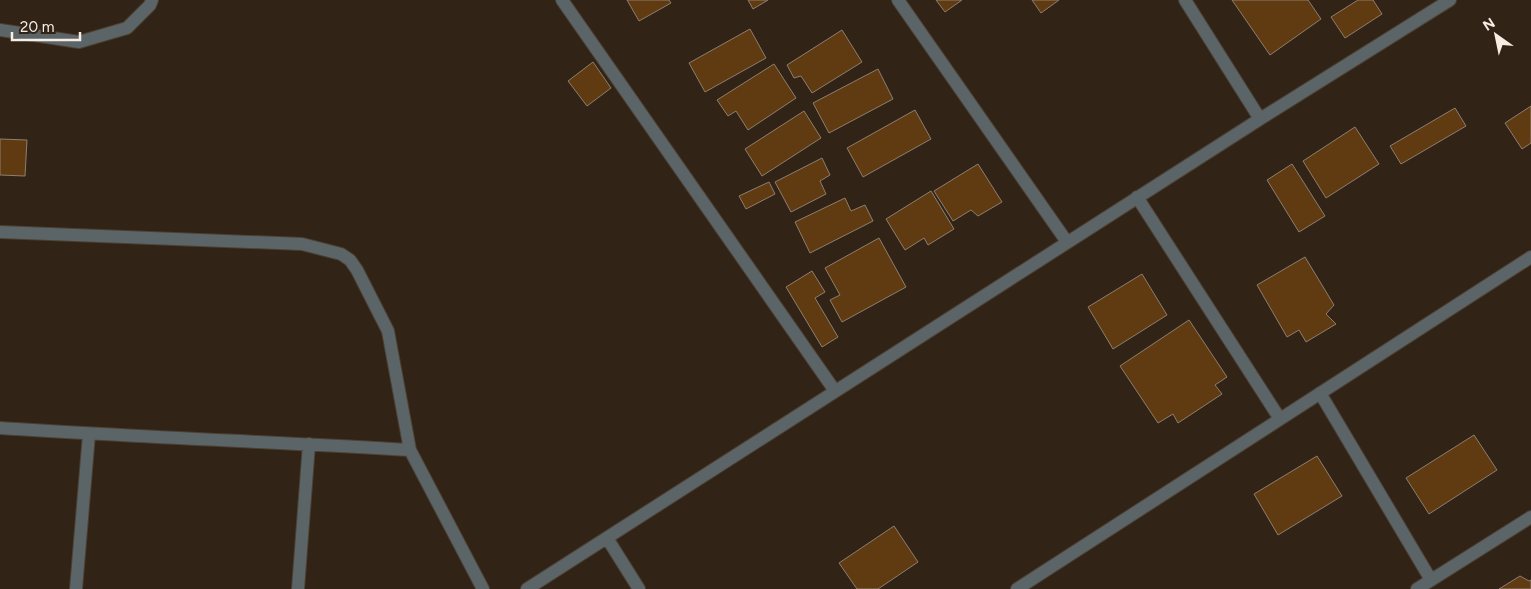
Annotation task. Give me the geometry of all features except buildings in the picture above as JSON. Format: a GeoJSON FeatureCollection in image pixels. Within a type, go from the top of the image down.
{"type":"FeatureCollection","features":[{"type":"Feature","properties":{"kind":"street"},"geometry":{"type":"LineString","coordinates":[[0,30],[79,42],[127,28],[150,5],[152,0]]}},
{"type":"Feature","properties":{"kind":"street"},"geometry":{"type":"LineString","coordinates":[[562,0],[834,391]]}},
{"type":"Feature","properties":{"kind":"street"},"geometry":{"type":"LineString","coordinates":[[898,0],[1067,242]]}},
{"type":"Feature","properties":{"kind":"street"},"geometry":{"type":"LineString","coordinates":[[1185,0],[1260,119]]}},
{"type":"Feature","properties":{"kind":"street"},"geometry":{"type":"LineString","coordinates":[[527,589],[1137,197],[1450,0]]}},
{"type":"Feature","properties":{"kind":"street"},"geometry":{"type":"LineString","coordinates":[[1137,197],[1280,419]]}},
{"type":"Feature","properties":{"kind":"street"},"geometry":{"type":"LineString","coordinates":[[0,232],[302,244],[341,254],[350,260],[388,331],[410,450],[483,589]]}},
{"type":"Feature","properties":{"kind":"street"},"geometry":{"type":"LineString","coordinates":[[1018,589],[1037,584],[1280,419],[1531,257]]}},
{"type":"Feature","properties":{"kind":"street"},"geometry":{"type":"LineString","coordinates":[[1320,393],[1431,580]]}},
{"type":"Feature","properties":{"kind":"street"},"geometry":{"type":"LineString","coordinates":[[0,428],[410,450]]}},
{"type":"Feature","properties":{"kind":"street"},"geometry":{"type":"LineString","coordinates":[[76,589],[89,434]]}},
{"type":"Feature","properties":{"kind":"street"},"geometry":{"type":"LineString","coordinates":[[298,589],[308,444]]}},
{"type":"Feature","properties":{"kind":"street"},"geometry":{"type":"LineString","coordinates":[[1417,589],[1531,517]]}},
{"type":"Feature","properties":{"kind":"street"},"geometry":{"type":"LineString","coordinates":[[607,538],[639,589]]}}]}
